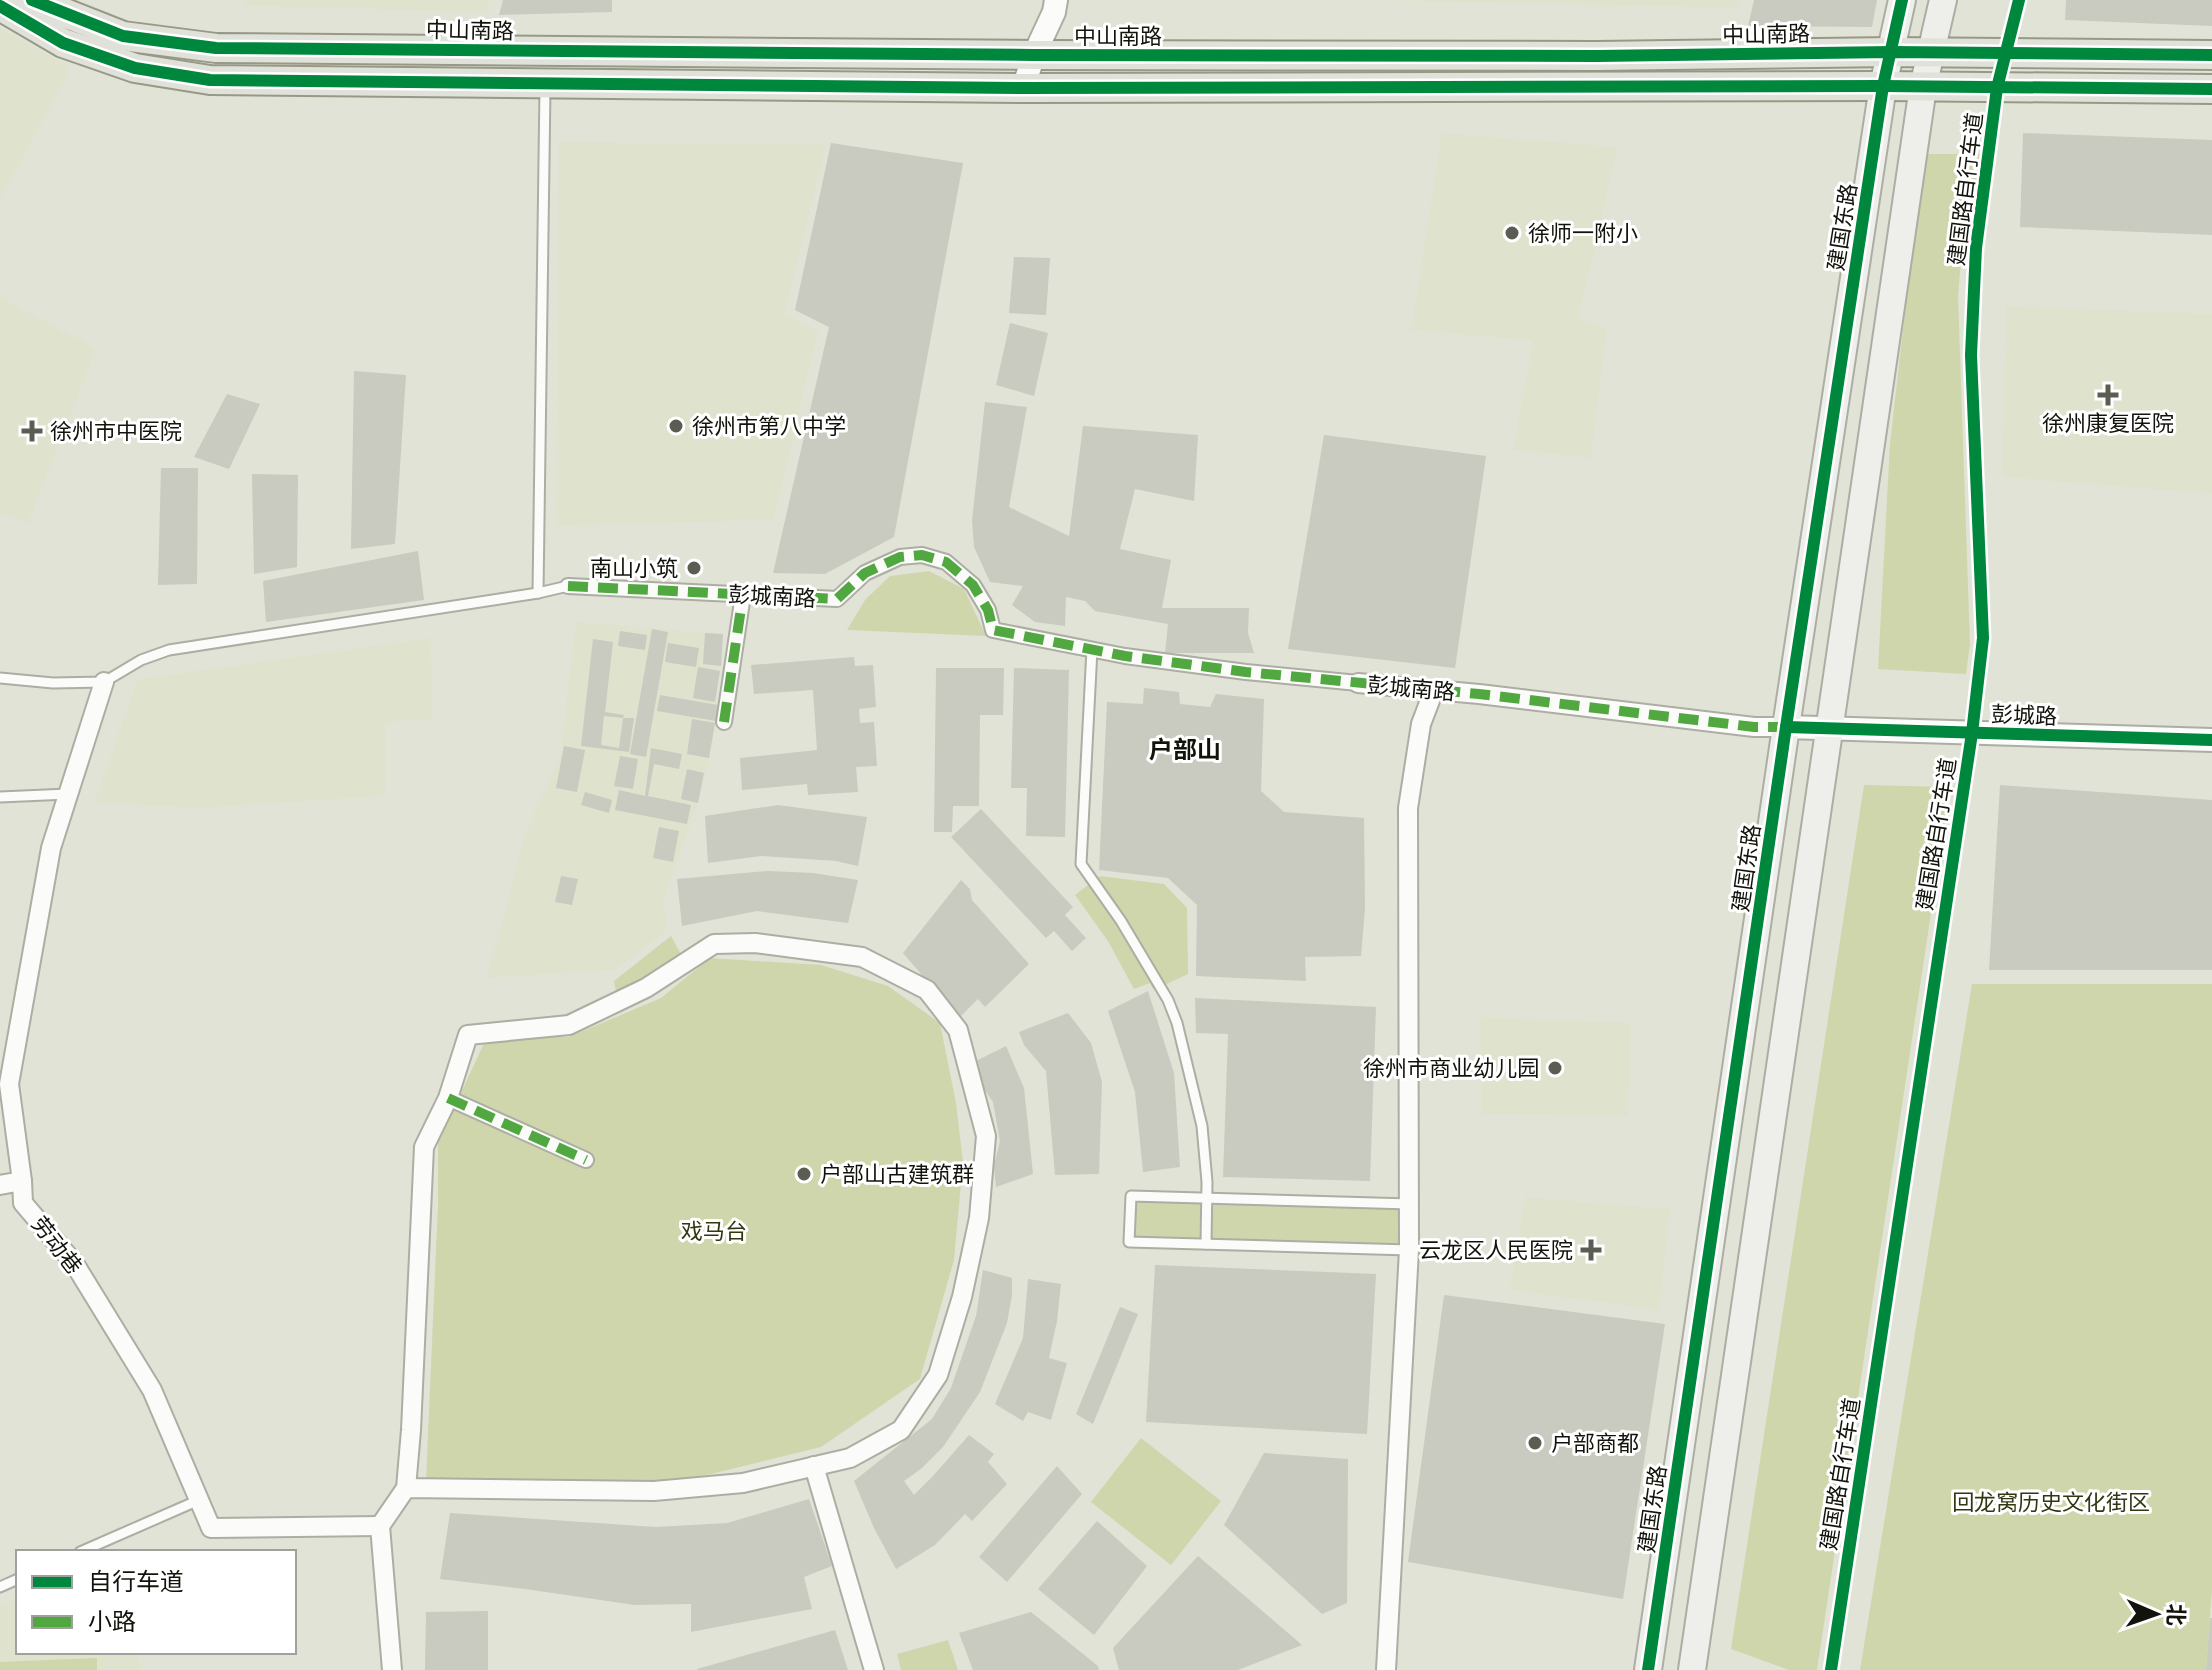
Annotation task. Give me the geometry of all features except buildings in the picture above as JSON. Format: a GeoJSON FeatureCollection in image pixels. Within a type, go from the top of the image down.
{"type":"FeatureCollection","features":[{"type":"Feature","properties":{"kind":"main road","name":"中山南路"},"geometry":{"type":"LineString","coordinates":[[32,0],[123,36],[216,48],[1597,56],[1927,71],[2212,89]]}},
{"type":"Feature","properties":{"kind":"main road","name":"建国东路"},"geometry":{"type":"LineString","coordinates":[[1648,1670],[1786,727],[1887,70],[1902,0]]}},
{"type":"Feature","properties":{"kind":"main road"},"geometry":{"type":"LineString","coordinates":[[1692,1670],[1828,729],[1927,71],[1943,0]]}},
{"type":"Feature","properties":{"kind":"main road","name":"中山南路"},"geometry":{"type":"LineString","coordinates":[[0,6],[63,43],[135,68],[210,80],[1023,88],[1887,70]]}},
{"type":"Feature","properties":{"kind":"main road","name":"中山南路"},"geometry":{"type":"LineString","coordinates":[[1927,71],[2212,55]]}},
{"type":"Feature","properties":{"kind":"street"},"geometry":{"type":"LineString","coordinates":[[1023,88],[1056,0]]}},
{"type":"Feature","properties":{"kind":"street","name":"彭城南路"},"geometry":{"type":"LineString","coordinates":[[568,586],[837,599],[865,573],[900,557],[922,555],[946,562],[973,585],[988,610],[993,630],[1125,656],[1246,672],[1754,727],[1786,727]]}},
{"type":"Feature","properties":{"kind":"street"},"geometry":{"type":"LineString","coordinates":[[724,722],[743,595]]}},
{"type":"Feature","properties":{"kind":"street","name":"劳动巷"},"geometry":{"type":"LineString","coordinates":[[104,682],[51,848],[9,1084],[23,1203],[74,1263],[152,1390],[211,1528],[380,1526]]}},
{"type":"Feature","properties":{"kind":"street"},"geometry":{"type":"LineString","coordinates":[[1386,1670],[1409,1250],[1408,808],[1421,724],[1434,690]]}},
{"type":"Feature","properties":{"kind":"street","name":"彭城路"},"geometry":{"type":"LineString","coordinates":[[1786,727],[2212,740]]}},
{"type":"Feature","properties":{"kind":"street"},"geometry":{"type":"LineString","coordinates":[[392,1670],[380,1526],[406,1488],[424,1147],[448,1098],[468,1035],[569,1025],[646,988],[714,944],[755,943],[862,957],[927,990],[958,1030],[986,1136],[979,1218],[962,1297],[938,1375],[901,1430],[850,1458],[743,1483],[654,1491],[406,1488]]}},
{"type":"Feature","properties":{"kind":"street"},"geometry":{"type":"LineString","coordinates":[[448,1098],[586,1160]]}},
{"type":"Feature","properties":{"kind":"street"},"geometry":{"type":"LineString","coordinates":[[0,1185],[22,1181]]}},
{"type":"Feature","properties":{"kind":"street"},"geometry":{"type":"LineString","coordinates":[[814,1466],[874,1670]]}},
{"type":"Feature","properties":{"kind":"lane"},"geometry":{"type":"LineString","coordinates":[[538,593],[546,85]]}},
{"type":"Feature","properties":{"kind":"lane","name":"彭城南路"},"geometry":{"type":"LineString","coordinates":[[0,678],[53,683],[104,682],[141,660],[169,650],[568,586]]}},
{"type":"Feature","properties":{"kind":"lane"},"geometry":{"type":"LineString","coordinates":[[1092,649],[1081,864],[1121,921],[1168,1000],[1177,1023],[1202,1126],[1207,1197],[1206,1244]]}},
{"type":"Feature","properties":{"kind":"lane"},"geometry":{"type":"LineString","coordinates":[[0,797],[68,794]]}},
{"type":"Feature","properties":{"kind":"lane"},"geometry":{"type":"LineString","coordinates":[[1409,1250],[1129,1242],[1131,1196],[1410,1204]]}},
{"type":"Feature","properties":{"kind":"lane"},"geometry":{"type":"LineString","coordinates":[[85,1550],[199,1500]]}},
{"type":"Feature","properties":{"kind":"shaded area"},"geometry":{"type":"Polygon","coordinates":[[[244,0],[488,0],[488,12],[244,6],[244,0]]]}},
{"type":"Feature","properties":{"kind":"shaded area"},"geometry":{"type":"Polygon","coordinates":[[[1356,0],[1740,0],[1738,8],[1356,0]]]}},
{"type":"Feature","properties":{"kind":"shaded area"},"geometry":{"type":"Polygon","coordinates":[[[0,28],[71,68],[0,200],[0,28]]]}},
{"type":"Feature","properties":{"kind":"shaded area","name":"徐师一附小"},"geometry":{"type":"Polygon","coordinates":[[[1442,133],[1618,147],[1578,318],[1607,328],[1591,458],[1513,450],[1533,341],[1411,330],[1442,133]]]}},
{"type":"Feature","properties":{"kind":"shaded area","name":"徐州市第八中学"},"geometry":{"type":"Polygon","coordinates":[[[559,142],[826,145],[784,314],[818,331],[774,520],[556,526],[559,142]]]}},
{"type":"Feature","properties":{"kind":"shaded area","name":"徐州市中医院"},"geometry":{"type":"Polygon","coordinates":[[[0,297],[96,349],[28,523],[0,513],[0,297]]]}},
{"type":"Feature","properties":{"kind":"shaded area","name":"徐州康复医院"},"geometry":{"type":"Polygon","coordinates":[[[2006,306],[2212,314],[2212,494],[2002,477],[2006,306]]]}},
{"type":"Feature","properties":{"kind":"shaded area"},"geometry":{"type":"Polygon","coordinates":[[[576,622],[723,634],[715,701],[718,705],[709,758],[698,803],[664,899],[667,929],[614,970],[487,978],[524,836],[560,758],[576,622]]]}},
{"type":"Feature","properties":{"kind":"shaded area"},"geometry":{"type":"Polygon","coordinates":[[[431,638],[432,719],[385,722],[385,796],[202,808],[94,803],[138,679],[431,638]]]}},
{"type":"Feature","properties":{"kind":"shaded area","name":"徐州市商业幼儿园"},"geometry":{"type":"Polygon","coordinates":[[[1480,1017],[1631,1023],[1628,1116],[1482,1114],[1480,1017]]]}},
{"type":"Feature","properties":{"kind":"shaded area","name":"云龙区人民医院"},"geometry":{"type":"Polygon","coordinates":[[[1525,1197],[1670,1209],[1659,1310],[1510,1290],[1525,1197]]]}},
{"type":"Feature","properties":{"kind":"shaded area"},"geometry":{"type":"Polygon","coordinates":[[[16,1599],[16,1654],[138,1654],[140,1670],[0,1670],[0,1605],[16,1599]]]}},
{"type":"Feature","properties":{"kind":"green space"},"geometry":{"type":"Polygon","coordinates":[[[1923,154],[1983,154],[1961,260],[1958,297],[1970,644],[1966,674],[1878,669],[1890,444],[1923,154]]]}},
{"type":"Feature","properties":{"kind":"green space"},"geometry":{"type":"Polygon","coordinates":[[[929,571],[964,589],[986,636],[847,630],[865,600],[890,576],[929,571]]]}},
{"type":"Feature","properties":{"kind":"green space"},"geometry":{"type":"Polygon","coordinates":[[[1864,785],[1950,787],[1817,1670],[1789,1670],[1731,1649],[1864,785]]]}},
{"type":"Feature","properties":{"kind":"green space"},"geometry":{"type":"Polygon","coordinates":[[[1100,876],[1164,884],[1187,908],[1188,974],[1154,990],[1150,983],[1134,989],[1108,941],[1075,895],[1100,876]]]}},
{"type":"Feature","properties":{"kind":"green space"},"geometry":{"type":"Polygon","coordinates":[[[671,936],[683,958],[617,996],[614,981],[671,936]]]}},
{"type":"Feature","properties":{"kind":"green space","name":"戏马台"},"geometry":{"type":"Polygon","coordinates":[[[710,958],[821,965],[888,986],[940,1023],[956,1103],[963,1162],[954,1260],[920,1379],[821,1447],[703,1476],[609,1484],[426,1481],[438,1142],[487,1037],[569,1037],[661,998],[710,958]]]}},
{"type":"Feature","properties":{"kind":"green space","name":"回龙窝历史文化街区"},"geometry":{"type":"Polygon","coordinates":[[[1972,984],[2212,984],[2212,1589],[2206,1670],[1860,1670],[1972,984]]]}},
{"type":"Feature","properties":{"kind":"green space"},"geometry":{"type":"Polygon","coordinates":[[[1131,1196],[1403,1204],[1400,1250],[1129,1242],[1131,1196]]]}},
{"type":"Feature","properties":{"kind":"green space"},"geometry":{"type":"Polygon","coordinates":[[[1141,1438],[1221,1501],[1171,1565],[1091,1502],[1141,1438]]]}},
{"type":"Feature","properties":{"kind":"green space"},"geometry":{"type":"Polygon","coordinates":[[[948,1640],[958,1670],[901,1670],[897,1654],[948,1640]]]}},
{"type":"Feature","properties":{"kind":"green space"},"geometry":{"type":"Polygon","coordinates":[[[97,1658],[97,1670],[0,1670],[0,1662],[97,1658]]]}},
{"type":"Feature","properties":{"kind":"marked path"},"geometry":{"type":"LineString","coordinates":[[568,586],[837,599],[865,573],[900,557],[922,555],[946,562],[973,585],[988,610],[993,630],[1125,656],[1246,672],[1479,694],[1754,727],[1786,727]]}},
{"type":"Feature","properties":{"kind":"marked path"},"geometry":{"type":"LineString","coordinates":[[724,722],[743,595]]}},
{"type":"Feature","properties":{"kind":"marked path"},"geometry":{"type":"LineString","coordinates":[[448,1098],[586,1160]]}},
{"type":"Feature","properties":{"kind":"cycle path"},"geometry":{"type":"LineString","coordinates":[[32,0],[123,36],[216,48],[1034,55],[1597,56],[1892,52],[2212,55]]}},
{"type":"Feature","properties":{"kind":"cycle path"},"geometry":{"type":"LineString","coordinates":[[1648,1670],[1883,86],[1902,0]]}},
{"type":"Feature","properties":{"kind":"cycle path","name":"建国路自行车道"},"geometry":{"type":"LineString","coordinates":[[1831,1670],[1972,733],[1983,638],[1971,355],[1976,248],[1997,88],[2019,0]]}},
{"type":"Feature","properties":{"kind":"cycle path"},"geometry":{"type":"LineString","coordinates":[[0,6],[63,43],[135,68],[210,80],[1023,88],[1883,86],[2212,89]]}},
{"type":"Feature","properties":{"kind":"cycle path"},"geometry":{"type":"LineString","coordinates":[[1786,727],[2212,740]]}},
{"type":"Feature","properties":{"kind":"place","name":"徐师一附小"},"geometry":{"type":"Point","coordinates":[1512,233]}},
{"type":"Feature","properties":{"kind":"place","name":"徐州康复医院"},"geometry":{"type":"Point","coordinates":[2108,395]}},
{"type":"Feature","properties":{"kind":"place","name":"徐州市第八中学"},"geometry":{"type":"Point","coordinates":[676,426]}},
{"type":"Feature","properties":{"kind":"place","name":"徐州市中医院"},"geometry":{"type":"Point","coordinates":[32,431]}},
{"type":"Feature","properties":{"kind":"place","name":"南山小筑"},"geometry":{"type":"Point","coordinates":[694,568]}},
{"type":"Feature","properties":{"kind":"place","name":"徐州市商业幼儿园"},"geometry":{"type":"Point","coordinates":[1555,1068]}},
{"type":"Feature","properties":{"kind":"place","name":"户部山古建筑群"},"geometry":{"type":"Point","coordinates":[804,1174]}},
{"type":"Feature","properties":{"kind":"place","name":"云龙区人民医院"},"geometry":{"type":"Point","coordinates":[1591,1250]}},
{"type":"Feature","properties":{"kind":"place","name":"户部商都"},"geometry":{"type":"Point","coordinates":[1535,1443]}},
{"type":"Feature","properties":{"kind":"district","name":"户部山"},"geometry":{"type":"Point","coordinates":[1185,749]}}]}
